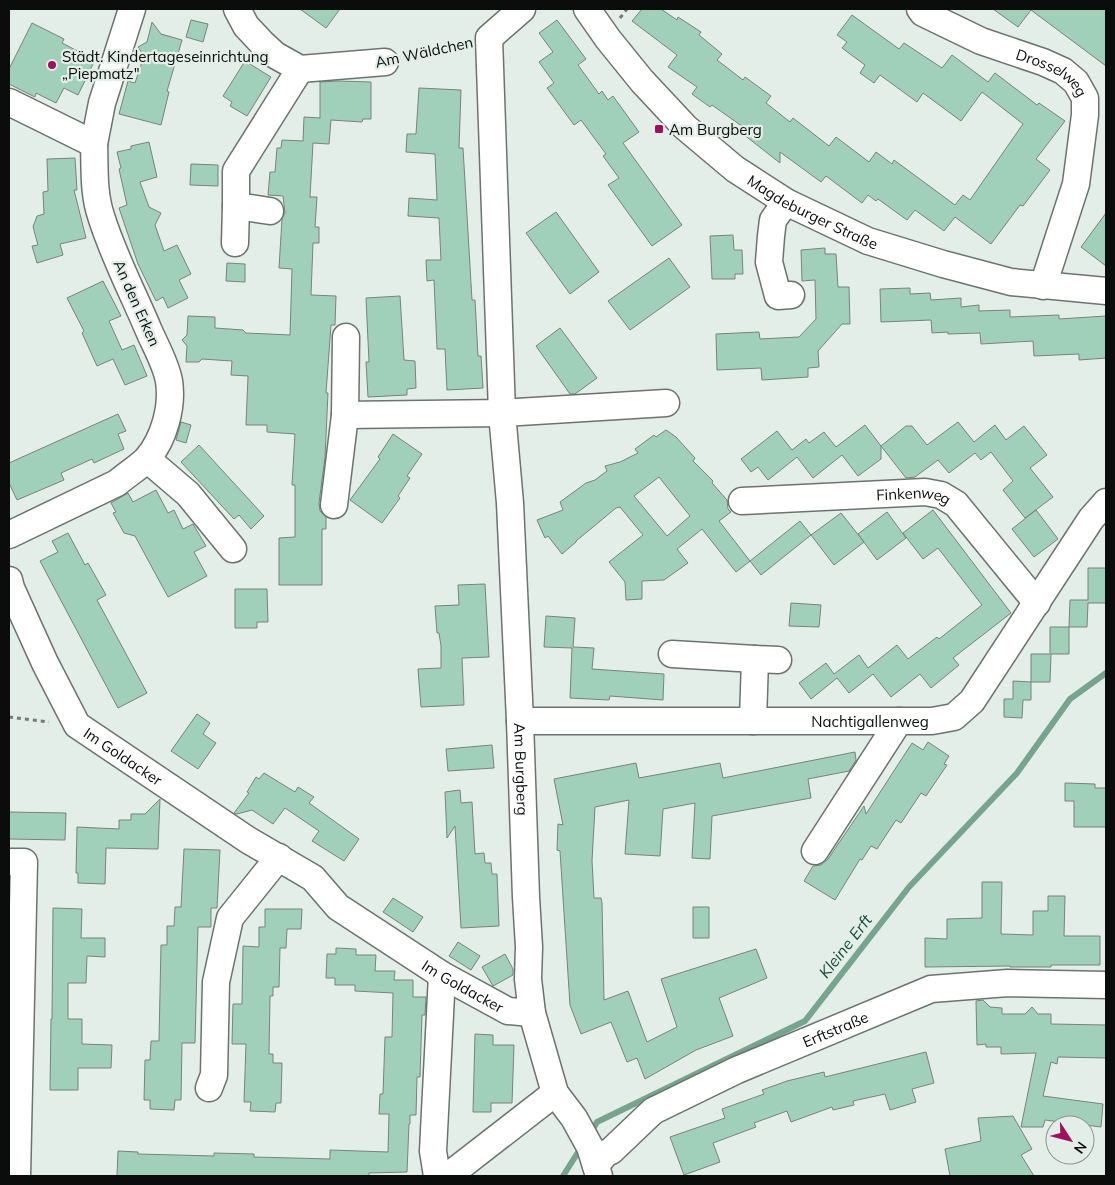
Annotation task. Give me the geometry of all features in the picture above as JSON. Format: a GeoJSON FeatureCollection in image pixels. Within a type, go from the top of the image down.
{"type":"FeatureCollection","features":[{"type":"Feature","properties":{"kind":"street","name":"An den Erken"},"geometry":{"type":"LineString","coordinates":[[9,535],[117,483],[147,459],[162,436],[169,409],[169,381],[162,359],[111,244],[100,215],[95,188],[94,144],[102,103],[132,9]]}},
{"type":"Feature","properties":{"kind":"street"},"geometry":{"type":"LineString","coordinates":[[235,243],[236,171],[300,69],[275,55],[262,43],[246,26],[237,9]]}},
{"type":"Feature","properties":{"kind":"street"},"geometry":{"type":"LineString","coordinates":[[489,38],[522,9]]}},
{"type":"Feature","properties":{"kind":"street","name":"Magdeburger Straße"},"geometry":{"type":"LineString","coordinates":[[587,9],[608,39],[642,81],[685,127],[735,168],[786,202],[868,240],[986,276],[1011,282],[1042,286],[1106,291]]}},
{"type":"Feature","properties":{"kind":"street","name":"Drosselweg"},"geometry":{"type":"LineString","coordinates":[[920,9],[923,13],[981,41],[1043,62],[1063,71],[1076,82],[1085,98],[1085,115],[1076,184],[1042,286]]}},
{"type":"Feature","properties":{"kind":"street","name":"Am Burgberg"},"geometry":{"type":"LineString","coordinates":[[489,38],[502,413],[510,503],[520,720],[529,947],[528,979],[532,1013],[555,1093],[574,1118],[595,1163]]}},
{"type":"Feature","properties":{"kind":"street","name":"Am Wäldchen"},"geometry":{"type":"LineString","coordinates":[[300,69],[386,62]]}},
{"type":"Feature","properties":{"kind":"street"},"geometry":{"type":"LineString","coordinates":[[9,102],[94,144]]}},
{"type":"Feature","properties":{"kind":"street"},"geometry":{"type":"LineString","coordinates":[[786,202],[773,220],[769,262],[778,296],[791,295]]}},
{"type":"Feature","properties":{"kind":"street"},"geometry":{"type":"LineString","coordinates":[[236,206],[270,212]]}},
{"type":"Feature","properties":{"kind":"street"},"geometry":{"type":"LineString","coordinates":[[334,505],[344,415],[346,337]]}},
{"type":"Feature","properties":{"kind":"street"},"geometry":{"type":"LineString","coordinates":[[344,415],[502,413],[666,403]]}},
{"type":"Feature","properties":{"kind":"street"},"geometry":{"type":"LineString","coordinates":[[147,459],[188,494],[233,549]]}},
{"type":"Feature","properties":{"kind":"street","name":"Finkenweg"},"geometry":{"type":"LineString","coordinates":[[742,502],[925,492],[942,495],[956,504],[1037,603]]}},
{"type":"Feature","properties":{"kind":"street","name":"Nachtigallenweg"},"geometry":{"type":"LineString","coordinates":[[520,720],[932,721],[954,717],[972,700],[1091,519],[1106,502]]}},
{"type":"Feature","properties":{"kind":"street","name":"Im Goldacker"},"geometry":{"type":"LineString","coordinates":[[9,580],[41,654],[77,725],[248,840],[313,878],[338,907],[442,975],[508,1011],[532,1013]]}},
{"type":"Feature","properties":{"kind":"street"},"geometry":{"type":"LineString","coordinates":[[672,654],[766,659],[753,721]]}},
{"type":"Feature","properties":{"kind":"street"},"geometry":{"type":"LineString","coordinates":[[815,851],[899,721]]}},
{"type":"Feature","properties":{"kind":"street"},"geometry":{"type":"LineString","coordinates":[[209,1088],[214,1076],[216,982],[230,918],[279,857]]}},
{"type":"Feature","properties":{"kind":"street"},"geometry":{"type":"LineString","coordinates":[[9,862],[24,862],[17,1176]]}},
{"type":"Feature","properties":{"kind":"street"},"geometry":{"type":"LineString","coordinates":[[437,1176],[433,1151],[442,975]]}},
{"type":"Feature","properties":{"kind":"street","name":"Erftstraße"},"geometry":{"type":"LineString","coordinates":[[595,1163],[653,1111],[737,1070],[931,989],[1008,983],[1106,985]]}},
{"type":"Feature","properties":{"kind":"street"},"geometry":{"type":"LineString","coordinates":[[448,1176],[555,1093]]}},
{"type":"Feature","properties":{"kind":"path","name":"Am Wäldchen"},"geometry":{"type":"LineString","coordinates":[[386,62],[489,38]]}},
{"type":"Feature","properties":{"kind":"path"},"geometry":{"type":"LineString","coordinates":[[9,717],[77,725]]}},
{"type":"Feature","properties":{"kind":"building"},"geometry":{"type":"Polygon","coordinates":[[[300,9],[340,9],[326,28],[300,9]]]}},
{"type":"Feature","properties":{"kind":"building"},"geometry":{"type":"Polygon","coordinates":[[[642,9],[661,9],[677,20],[678,17],[701,32],[699,35],[722,54],[717,60],[743,80],[745,77],[771,96],[766,103],[790,122],[793,118],[829,146],[836,137],[869,162],[876,152],[892,164],[894,160],[955,205],[963,195],[970,200],[1023,124],[982,92],[961,121],[923,93],[917,102],[880,75],[874,83],[860,73],[865,65],[842,48],[847,42],[837,35],[852,15],[899,49],[904,43],[942,68],[952,55],[988,82],[995,73],[1037,105],[1039,103],[1065,121],[1036,159],[1050,170],[1023,206],[1020,205],[991,244],[955,217],[944,231],[915,210],[907,220],[878,199],[876,201],[868,195],[862,203],[826,176],[821,182],[780,152],[780,163],[743,134],[746,129],[712,105],[710,107],[692,94],[697,87],[668,67],[677,55],[632,21],[642,9]]]}},
{"type":"Feature","properties":{"kind":"building"},"geometry":{"type":"Polygon","coordinates":[[[993,9],[1106,9],[1106,66],[1031,10],[1018,27],[993,9]]]}},
{"type":"Feature","properties":{"kind":"building"},"geometry":{"type":"Polygon","coordinates":[[[191,20],[208,24],[203,42],[186,37],[191,20]]]}},
{"type":"Feature","properties":{"kind":"building"},"geometry":{"type":"Polygon","coordinates":[[[557,20],[586,59],[578,65],[599,94],[602,91],[608,100],[613,96],[639,132],[623,143],[682,225],[652,246],[608,185],[619,178],[603,156],[606,154],[581,120],[574,125],[547,88],[554,83],[539,62],[553,52],[539,33],[557,20]]]}},
{"type":"Feature","properties":{"kind":"building"},"geometry":{"type":"Polygon","coordinates":[[[152,22],[161,34],[182,40],[167,91],[169,92],[161,125],[119,114],[128,81],[135,83],[144,56],[138,47],[147,42],[152,22]]]}},
{"type":"Feature","properties":{"kind":"building","name":"Städt. Kindertageseinrichtung „Piepmatz\""},"geometry":{"type":"Polygon","coordinates":[[[32,23],[64,39],[62,43],[95,60],[78,95],[64,88],[56,103],[36,93],[35,97],[9,84],[9,69],[32,23]]]}},
{"type":"Feature","properties":{"kind":"building"},"geometry":{"type":"Polygon","coordinates":[[[245,61],[271,77],[247,116],[230,106],[232,102],[223,96],[245,61]]]}},
{"type":"Feature","properties":{"kind":"building"},"geometry":{"type":"Polygon","coordinates":[[[320,82],[371,82],[371,119],[363,119],[362,122],[331,120],[329,144],[313,143],[310,197],[317,197],[315,227],[319,227],[319,243],[313,243],[311,295],[336,296],[335,325],[331,325],[326,393],[328,393],[325,457],[319,503],[320,511],[326,517],[326,529],[322,529],[322,585],[279,585],[279,538],[295,537],[295,485],[292,485],[295,434],[267,432],[267,425],[246,425],[248,376],[231,375],[232,361],[202,359],[199,362],[186,362],[187,346],[182,340],[187,335],[188,316],[215,317],[215,328],[243,330],[246,333],[290,335],[292,269],[279,268],[282,219],[285,213],[283,196],[268,195],[270,172],[275,172],[277,148],[281,148],[282,140],[303,141],[304,117],[320,118],[320,82]]]}},
{"type":"Feature","properties":{"kind":"building"},"geometry":{"type":"Polygon","coordinates":[[[419,88],[461,90],[459,148],[463,148],[472,300],[475,300],[478,356],[481,356],[483,388],[447,390],[445,349],[437,349],[434,280],[427,281],[426,260],[441,260],[439,218],[408,216],[409,198],[437,200],[435,154],[406,152],[407,134],[416,134],[419,88]]]}},
{"type":"Feature","properties":{"kind":"building"},"geometry":{"type":"Polygon","coordinates":[[[149,142],[157,177],[140,182],[149,207],[161,213],[155,225],[164,251],[177,245],[191,274],[179,280],[188,298],[168,308],[163,297],[156,301],[138,264],[119,208],[127,205],[117,152],[131,149],[131,146],[149,142]]]}},
{"type":"Feature","properties":{"kind":"building"},"geometry":{"type":"Polygon","coordinates":[[[75,158],[77,190],[74,190],[86,238],[60,244],[63,255],[37,263],[32,246],[38,245],[33,227],[37,216],[44,214],[43,192],[48,191],[47,159],[75,158]]]}},
{"type":"Feature","properties":{"kind":"building"},"geometry":{"type":"Polygon","coordinates":[[[191,164],[218,165],[218,186],[190,185],[191,164]]]}},
{"type":"Feature","properties":{"kind":"building"},"geometry":{"type":"Polygon","coordinates":[[[556,212],[599,272],[570,294],[526,233],[556,212]]]}},
{"type":"Feature","properties":{"kind":"building"},"geometry":{"type":"Polygon","coordinates":[[[1106,213],[1106,266],[1081,247],[1106,213]]]}},
{"type":"Feature","properties":{"kind":"building"},"geometry":{"type":"Polygon","coordinates":[[[733,235],[734,250],[742,250],[743,274],[735,274],[735,279],[712,279],[710,236],[733,235]]]}},
{"type":"Feature","properties":{"kind":"building"},"geometry":{"type":"Polygon","coordinates":[[[825,248],[825,254],[836,254],[838,287],[849,287],[850,324],[842,324],[818,351],[819,367],[808,368],[808,377],[762,380],[761,368],[717,370],[716,334],[759,332],[760,339],[799,337],[816,319],[815,280],[802,281],[801,250],[825,248]]]}},
{"type":"Feature","properties":{"kind":"building"},"geometry":{"type":"Polygon","coordinates":[[[669,258],[690,287],[630,330],[608,301],[669,258]]]}},
{"type":"Feature","properties":{"kind":"building"},"geometry":{"type":"Polygon","coordinates":[[[227,263],[245,264],[245,282],[226,281],[227,263]]]}},
{"type":"Feature","properties":{"kind":"building"},"geometry":{"type":"Polygon","coordinates":[[[103,281],[121,316],[109,321],[122,350],[134,345],[147,376],[125,385],[113,359],[97,366],[82,333],[84,331],[67,298],[103,281]]]}},
{"type":"Feature","properties":{"kind":"building"},"geometry":{"type":"Polygon","coordinates":[[[910,288],[910,294],[930,293],[931,300],[961,298],[961,307],[979,305],[979,311],[1010,310],[1010,317],[1059,315],[1059,319],[1106,316],[1106,358],[1079,360],[1079,354],[1034,356],[1033,341],[981,344],[980,333],[932,333],[931,320],[881,322],[880,289],[910,288]]]}},
{"type":"Feature","properties":{"kind":"building"},"geometry":{"type":"Polygon","coordinates":[[[400,296],[404,360],[415,361],[416,388],[407,389],[407,395],[368,397],[366,362],[369,362],[366,298],[400,296]]]}},
{"type":"Feature","properties":{"kind":"building"},"geometry":{"type":"Polygon","coordinates":[[[560,328],[597,378],[575,394],[570,394],[536,346],[560,328]]]}},
{"type":"Feature","properties":{"kind":"building"},"geometry":{"type":"Polygon","coordinates":[[[118,414],[126,431],[118,434],[124,449],[94,463],[92,459],[61,473],[64,480],[17,500],[9,483],[9,463],[118,414]]]}},
{"type":"Feature","properties":{"kind":"building"},"geometry":{"type":"Polygon","coordinates":[[[181,422],[191,425],[186,443],[176,440],[181,422]]]}},
{"type":"Feature","properties":{"kind":"building"},"geometry":{"type":"Polygon","coordinates":[[[958,422],[974,442],[995,425],[1006,440],[1024,426],[1047,455],[1030,468],[1053,497],[1025,518],[1003,490],[1013,481],[991,452],[981,460],[975,453],[949,473],[938,460],[915,477],[906,478],[881,446],[906,426],[912,426],[927,445],[958,422]]]}},
{"type":"Feature","properties":{"kind":"building"},"geometry":{"type":"Polygon","coordinates":[[[865,425],[881,446],[881,459],[858,476],[842,455],[813,478],[797,457],[768,480],[758,467],[751,472],[741,459],[777,431],[792,450],[806,439],[809,443],[824,432],[836,447],[865,425]]]}},
{"type":"Feature","properties":{"kind":"building"},"geometry":{"type":"Polygon","coordinates":[[[666,430],[676,437],[695,458],[693,461],[713,481],[712,483],[727,500],[728,509],[731,512],[719,521],[750,561],[736,572],[702,529],[677,549],[688,563],[664,580],[642,581],[642,599],[626,600],[625,582],[609,562],[643,535],[620,507],[616,508],[562,554],[548,536],[545,538],[537,520],[563,510],[560,502],[586,483],[595,480],[607,471],[605,466],[620,462],[638,453],[635,449],[654,435],[656,437],[666,430]],[[659,477],[634,496],[667,536],[690,516],[659,477]]]}},
{"type":"Feature","properties":{"kind":"building"},"geometry":{"type":"Polygon","coordinates":[[[393,434],[422,454],[407,476],[410,478],[398,496],[400,498],[382,523],[350,500],[380,459],[378,457],[393,434]]]}},
{"type":"Feature","properties":{"kind":"building"},"geometry":{"type":"Polygon","coordinates":[[[199,445],[264,516],[251,529],[239,515],[234,519],[181,462],[199,445]]]}},
{"type":"Feature","properties":{"kind":"building"},"geometry":{"type":"Polygon","coordinates":[[[156,490],[168,513],[174,510],[183,529],[193,524],[206,546],[194,552],[207,576],[168,597],[135,536],[124,533],[113,513],[116,512],[111,503],[128,493],[133,502],[156,490]]]}},
{"type":"Feature","properties":{"kind":"building"},"geometry":{"type":"Polygon","coordinates":[[[933,510],[1011,613],[953,658],[959,665],[931,688],[920,674],[891,697],[873,674],[849,693],[837,678],[811,699],[799,683],[826,663],[834,674],[859,655],[868,668],[897,645],[908,659],[937,637],[939,639],[982,605],[938,548],[923,559],[903,533],[933,510]]]}},
{"type":"Feature","properties":{"kind":"building"},"geometry":{"type":"Polygon","coordinates":[[[1036,510],[1058,539],[1034,557],[1012,529],[1036,510]]]}},
{"type":"Feature","properties":{"kind":"building"},"geometry":{"type":"Polygon","coordinates":[[[887,512],[906,538],[877,560],[858,534],[887,512]]]}},
{"type":"Feature","properties":{"kind":"building"},"geometry":{"type":"Polygon","coordinates":[[[841,513],[864,542],[834,565],[811,535],[841,513]]]}},
{"type":"Feature","properties":{"kind":"building"},"geometry":{"type":"Polygon","coordinates":[[[800,521],[811,535],[761,575],[750,561],[800,521]]]}},
{"type":"Feature","properties":{"kind":"building"},"geometry":{"type":"Polygon","coordinates":[[[68,533],[85,565],[88,563],[106,595],[97,600],[147,693],[118,708],[40,561],[58,552],[52,541],[68,533]]]}},
{"type":"Feature","properties":{"kind":"building"},"geometry":{"type":"Polygon","coordinates":[[[1088,568],[1106,568],[1106,603],[1088,603],[1087,627],[1069,627],[1070,600],[1088,600],[1088,568]]]}},
{"type":"Feature","properties":{"kind":"building"},"geometry":{"type":"Polygon","coordinates":[[[485,584],[489,657],[462,658],[464,705],[421,707],[418,669],[441,668],[441,646],[439,633],[437,633],[435,606],[459,605],[458,585],[485,584]]]}},
{"type":"Feature","properties":{"kind":"building"},"geometry":{"type":"Polygon","coordinates":[[[235,589],[267,589],[268,622],[257,622],[257,628],[235,628],[235,589]]]}},
{"type":"Feature","properties":{"kind":"building"},"geometry":{"type":"Polygon","coordinates":[[[791,603],[821,605],[819,627],[789,626],[791,603]]]}},
{"type":"Feature","properties":{"kind":"building"},"geometry":{"type":"Polygon","coordinates":[[[546,616],[575,618],[573,647],[594,648],[592,669],[664,674],[663,700],[610,696],[609,700],[570,698],[572,648],[544,647],[546,616]]]}},
{"type":"Feature","properties":{"kind":"building"},"geometry":{"type":"Polygon","coordinates":[[[1050,627],[1069,627],[1069,654],[1051,654],[1050,682],[1031,682],[1031,654],[1050,654],[1050,627]]]}},
{"type":"Feature","properties":{"kind":"building"},"geometry":{"type":"Polygon","coordinates":[[[1013,681],[1031,682],[1031,700],[1023,700],[1022,718],[1004,717],[1004,699],[1013,699],[1013,681]]]}},
{"type":"Feature","properties":{"kind":"building"},"geometry":{"type":"Polygon","coordinates":[[[197,714],[210,723],[203,734],[216,743],[198,769],[171,751],[197,714]]]}},
{"type":"Feature","properties":{"kind":"building"},"geometry":{"type":"Polygon","coordinates":[[[928,742],[949,756],[944,764],[947,765],[926,796],[921,793],[901,823],[896,820],[877,849],[871,846],[862,860],[860,859],[835,900],[804,881],[813,866],[821,865],[828,859],[864,806],[866,814],[912,743],[923,750],[928,742]]]}},
{"type":"Feature","properties":{"kind":"building"},"geometry":{"type":"Polygon","coordinates":[[[492,745],[494,768],[448,771],[446,749],[492,745]]]}},
{"type":"Feature","properties":{"kind":"building"},"geometry":{"type":"Polygon","coordinates":[[[855,752],[856,760],[849,771],[808,779],[811,798],[712,816],[710,859],[692,858],[695,803],[663,809],[660,856],[625,854],[629,800],[595,807],[592,861],[594,898],[601,898],[602,903],[604,1000],[628,991],[647,1042],[677,1027],[661,979],[756,949],[767,978],[719,998],[733,1036],[696,1050],[645,1079],[637,1058],[627,1062],[611,1022],[581,1034],[570,1005],[560,851],[557,850],[558,824],[563,825],[554,779],[636,763],[639,778],[720,763],[723,778],[855,752]]]}},
{"type":"Feature","properties":{"kind":"building"},"geometry":{"type":"Polygon","coordinates":[[[264,773],[295,792],[298,787],[314,797],[309,803],[359,839],[344,861],[312,841],[319,831],[285,808],[273,824],[252,810],[234,813],[249,793],[247,792],[256,777],[259,779],[264,773]]]}},
{"type":"Feature","properties":{"kind":"building"},"geometry":{"type":"Polygon","coordinates":[[[1065,783],[1095,784],[1095,788],[1106,788],[1106,827],[1074,827],[1074,801],[1065,801],[1065,783]]]}},
{"type":"Feature","properties":{"kind":"building"},"geometry":{"type":"Polygon","coordinates":[[[460,790],[461,803],[472,802],[475,854],[484,853],[485,863],[491,863],[492,874],[497,874],[499,926],[461,928],[455,826],[447,838],[445,792],[460,790]]]}},
{"type":"Feature","properties":{"kind":"building"},"geometry":{"type":"Polygon","coordinates":[[[160,799],[158,849],[106,848],[105,884],[78,883],[78,873],[76,873],[77,827],[119,829],[119,820],[131,820],[131,814],[145,814],[160,799]]]}},
{"type":"Feature","properties":{"kind":"building"},"geometry":{"type":"Polygon","coordinates":[[[9,812],[66,813],[65,840],[9,839],[9,812]]]}},
{"type":"Feature","properties":{"kind":"building"},"geometry":{"type":"Polygon","coordinates":[[[184,849],[220,850],[217,908],[211,908],[211,927],[198,927],[195,1043],[182,1043],[181,1100],[175,1100],[174,1110],[150,1109],[150,1100],[144,1100],[145,1060],[150,1060],[151,1041],[159,1041],[161,945],[167,945],[167,926],[174,926],[175,907],[181,907],[184,849]]]}},
{"type":"Feature","properties":{"kind":"building"},"geometry":{"type":"Polygon","coordinates":[[[982,882],[1002,882],[1001,934],[1033,935],[1033,911],[1048,911],[1048,896],[1065,896],[1064,936],[1100,936],[1100,965],[925,967],[925,938],[947,939],[947,919],[982,918],[982,882]]]}},
{"type":"Feature","properties":{"kind":"building"},"geometry":{"type":"Polygon","coordinates":[[[393,898],[423,917],[413,932],[383,912],[393,898]]]}},
{"type":"Feature","properties":{"kind":"building"},"geometry":{"type":"Polygon","coordinates":[[[693,907],[709,907],[709,938],[693,938],[693,907]]]}},
{"type":"Feature","properties":{"kind":"building"},"geometry":{"type":"Polygon","coordinates":[[[53,908],[82,909],[81,938],[105,938],[105,957],[87,956],[86,983],[68,983],[68,1019],[82,1019],[82,1044],[112,1045],[111,1068],[78,1068],[78,1090],[50,1090],[53,908]]]}},
{"type":"Feature","properties":{"kind":"building"},"geometry":{"type":"Polygon","coordinates":[[[265,909],[302,909],[301,929],[287,929],[286,948],[280,948],[279,987],[273,987],[273,996],[270,996],[269,1054],[273,1054],[273,1063],[282,1063],[281,1103],[276,1103],[275,1112],[250,1111],[251,1102],[244,1102],[246,1044],[232,1044],[233,1004],[242,1004],[243,946],[259,947],[259,927],[265,927],[265,909]]]}},
{"type":"Feature","properties":{"kind":"building"},"geometry":{"type":"Polygon","coordinates":[[[458,942],[480,956],[471,970],[449,956],[458,942]]]}},
{"type":"Feature","properties":{"kind":"building"},"geometry":{"type":"Polygon","coordinates":[[[336,948],[356,949],[356,955],[376,955],[375,971],[395,971],[394,980],[413,980],[413,997],[426,997],[425,1015],[422,1015],[420,1077],[417,1077],[416,1115],[410,1115],[409,1124],[407,1172],[369,1173],[369,1176],[117,1176],[118,1151],[138,1152],[138,1154],[214,1156],[214,1153],[254,1154],[254,1157],[330,1159],[330,1150],[388,1152],[389,1114],[379,1114],[380,1094],[383,1094],[385,1037],[392,1037],[393,993],[355,991],[355,985],[335,985],[335,978],[326,978],[327,954],[336,954],[336,948]]]}},
{"type":"Feature","properties":{"kind":"building"},"geometry":{"type":"Polygon","coordinates":[[[505,954],[513,969],[513,975],[493,986],[482,967],[505,954]]]}},
{"type":"Feature","properties":{"kind":"building"},"geometry":{"type":"Polygon","coordinates":[[[983,1000],[990,1007],[1002,1008],[1002,1014],[1025,1014],[1032,1007],[1038,1014],[1051,1014],[1051,1024],[1106,1025],[1106,1058],[1058,1057],[1057,1064],[1051,1062],[1043,1096],[1103,1104],[1101,1127],[1095,1126],[1095,1115],[1045,1115],[1043,1127],[1021,1127],[1036,1053],[1001,1054],[1001,1047],[986,1047],[986,1044],[977,1045],[976,1001],[983,1000]]]}},
{"type":"Feature","properties":{"kind":"building"},"geometry":{"type":"Polygon","coordinates":[[[475,1034],[493,1035],[493,1045],[514,1045],[512,1103],[491,1103],[491,1112],[473,1112],[475,1034]]]}},
{"type":"Feature","properties":{"kind":"building"},"geometry":{"type":"Polygon","coordinates":[[[926,1052],[934,1083],[912,1089],[916,1102],[890,1110],[885,1094],[853,1101],[854,1105],[833,1110],[832,1107],[791,1122],[787,1111],[754,1123],[756,1127],[713,1143],[720,1162],[684,1175],[670,1137],[725,1118],[722,1109],[764,1094],[762,1090],[787,1081],[824,1072],[825,1077],[926,1052]]]}},
{"type":"Feature","properties":{"kind":"building"},"geometry":{"type":"Polygon","coordinates":[[[1013,1116],[1032,1149],[1021,1155],[1034,1176],[950,1176],[945,1149],[981,1141],[978,1118],[1013,1116]]]}},
{"type":"Feature","properties":{"kind":"waterway","name":"Kleine Erft"},"geometry":{"type":"LineString","coordinates":[[590,1134],[597,1122],[805,1021],[909,887],[1017,773],[1070,699],[1106,673]]}},
{"type":"Feature","properties":{"kind":"waterway","name":"Kleine Erft"},"geometry":{"type":"LineString","coordinates":[[563,1176],[582,1146]]}},
{"type":"Feature","properties":{"kind":"place","name":"Städt. Kindertageseinrichtung „Piepmatz\""},"geometry":{"type":"Point","coordinates":[52,65]}},
{"type":"Feature","properties":{"kind":"place","name":"Am Burgberg"},"geometry":{"type":"Point","coordinates":[659,129]}}]}
